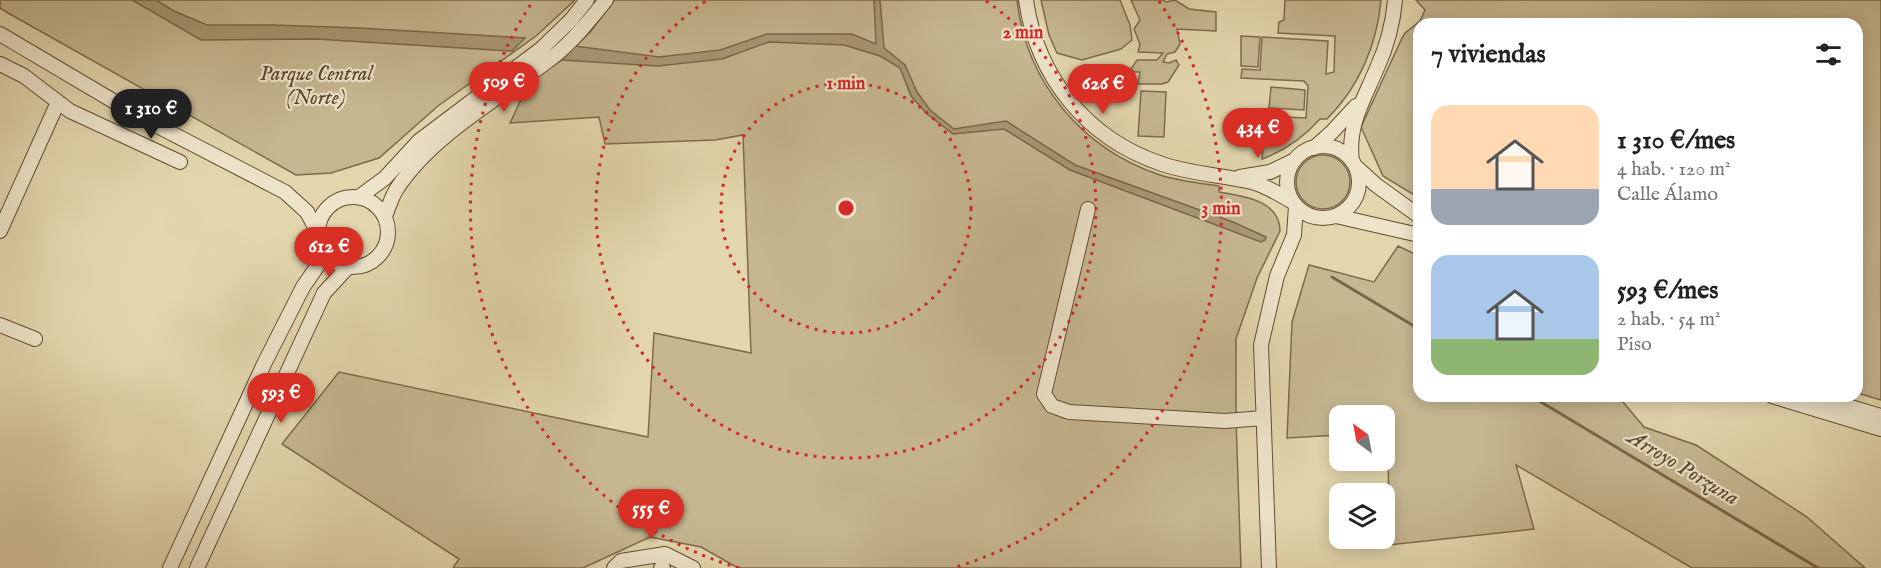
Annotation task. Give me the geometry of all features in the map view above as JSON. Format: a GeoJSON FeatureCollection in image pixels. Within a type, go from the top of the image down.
{"type":"FeatureCollection","features":[{"type":"Feature","properties":{"kind":"street"},"geometry":{"type":"LineString","coordinates":[[359,197],[385,178],[419,141],[541,49],[571,20],[587,0]]}},
{"type":"Feature","properties":{"kind":"street"},"geometry":{"type":"LineString","coordinates":[[385,216],[397,188],[426,154],[441,140],[555,56],[584,27],[606,0]]}},
{"type":"Feature","properties":{"kind":"street"},"geometry":{"type":"LineString","coordinates":[[1026,0],[1033,32],[1049,74],[1082,116],[1107,138],[1144,157],[1179,169],[1261,186],[1315,217],[1331,217],[1386,226],[1413,233]]}},
{"type":"Feature","properties":{"kind":"street"},"geometry":{"type":"LineString","coordinates":[[1288,248],[1305,228],[1315,221],[1331,217],[1350,206],[1358,191],[1359,182],[1350,147],[1352,129],[1385,48],[1392,26],[1395,0]]}},
{"type":"Feature","properties":{"kind":"street"},"geometry":{"type":"LineString","coordinates":[[0,34],[141,118],[285,192],[307,212],[317,231],[320,248],[331,261],[346,267],[358,268],[369,264],[378,258],[388,238],[385,216],[378,207],[359,197],[347,197],[326,208],[317,231]]}},
{"type":"Feature","properties":{"kind":"street"},"geometry":{"type":"LineString","coordinates":[[0,64],[24,76],[70,111],[180,162]]}},
{"type":"Feature","properties":{"kind":"street"},"geometry":{"type":"LineString","coordinates":[[1269,568],[1261,345],[1277,276],[1294,235],[1295,204],[1288,192],[1289,170],[1295,160],[1314,148],[1349,116],[1365,95]]}},
{"type":"Feature","properties":{"kind":"street"},"geometry":{"type":"LineString","coordinates":[[0,231],[58,102]]}},
{"type":"Feature","properties":{"kind":"street"},"geometry":{"type":"LineString","coordinates":[[1314,148],[1335,148],[1344,153],[1376,185],[1413,212]]}},
{"type":"Feature","properties":{"kind":"street"},"geometry":{"type":"LineString","coordinates":[[1226,177],[1260,174],[1295,160]]}},
{"type":"Feature","properties":{"kind":"street"},"geometry":{"type":"LineString","coordinates":[[1088,209],[1044,394],[1052,406],[1069,412],[1225,421],[1263,418]]}},
{"type":"Feature","properties":{"kind":"street"},"geometry":{"type":"LineString","coordinates":[[170,568],[264,364],[303,287],[325,255]]}},
{"type":"Feature","properties":{"kind":"street"},"geometry":{"type":"LineString","coordinates":[[197,568],[323,296],[346,267]]}},
{"type":"Feature","properties":{"kind":"street"},"geometry":{"type":"LineString","coordinates":[[0,325],[35,339]]}},
{"type":"Feature","properties":{"kind":"street"},"geometry":{"type":"LineString","coordinates":[[1792,402],[1881,429]]}},
{"type":"Feature","properties":{"kind":"street"},"geometry":{"type":"LineString","coordinates":[[1834,402],[1881,416]]}},
{"type":"Feature","properties":{"kind":"street"},"geometry":{"type":"LineString","coordinates":[[614,568],[621,561],[665,554],[693,568]]}},
{"type":"Feature","properties":{"kind":"green space","name":"Parque Central (Norte)"},"geometry":{"type":"Polygon","coordinates":[[[0,0],[575,0],[536,36],[438,106],[379,158],[331,173],[296,175],[8,13],[0,8],[0,0]]]}},
{"type":"Feature","properties":{"kind":"green space"},"geometry":{"type":"Polygon","coordinates":[[[614,0],[1017,0],[1032,58],[1046,85],[1083,130],[1106,148],[1132,163],[1167,177],[1219,186],[1219,192],[1258,201],[1274,212],[1280,231],[1257,278],[1236,339],[1241,568],[738,568],[701,547],[650,537],[583,568],[453,568],[459,559],[282,444],[339,372],[648,437],[654,333],[751,353],[743,135],[715,140],[605,144],[599,117],[510,123],[530,81],[562,60],[591,31],[614,0]]]}},
{"type":"Feature","properties":{"kind":"green space"},"geometry":{"type":"Polygon","coordinates":[[[1041,0],[1120,0],[1130,25],[1132,40],[1121,49],[1082,60],[1057,53],[1049,35],[1041,0]]]}},
{"type":"Feature","properties":{"kind":"green space"},"geometry":{"type":"Polygon","coordinates":[[[1131,0],[1163,0],[1166,2],[1175,0],[1189,9],[1216,12],[1216,31],[1177,29],[1180,44],[1175,52],[1167,54],[1163,62],[1169,63],[1176,60],[1179,65],[1168,82],[1138,84],[1140,72],[1134,72],[1131,69],[1137,60],[1157,60],[1163,53],[1138,52],[1140,44],[1134,29],[1140,20],[1131,0]]]}},
{"type":"Feature","properties":{"kind":"green space"},"geometry":{"type":"Polygon","coordinates":[[[1285,0],[1381,0],[1371,49],[1357,79],[1338,107],[1327,119],[1320,119],[1293,143],[1262,159],[1265,116],[1306,118],[1308,86],[1304,81],[1241,78],[1242,69],[1260,70],[1262,37],[1328,41],[1326,74],[1334,72],[1335,36],[1278,33],[1279,22],[1284,20],[1285,0]]]}},
{"type":"Feature","properties":{"kind":"green space"},"geometry":{"type":"Polygon","coordinates":[[[1416,0],[1881,0],[1881,400],[1863,395],[1863,18],[1421,18],[1425,10],[1416,0]]]}},
{"type":"Feature","properties":{"kind":"green space"},"geometry":{"type":"Polygon","coordinates":[[[1413,27],[1413,194],[1383,176],[1361,127],[1405,33],[1413,27]]]}},
{"type":"Feature","properties":{"kind":"green space"},"geometry":{"type":"Polygon","coordinates":[[[1241,36],[1260,37],[1258,67],[1241,66],[1241,36]]]}},
{"type":"Feature","properties":{"kind":"green space"},"geometry":{"type":"Polygon","coordinates":[[[1271,87],[1305,90],[1304,110],[1269,108],[1271,87]]]}},
{"type":"Feature","properties":{"kind":"green space"},"geometry":{"type":"Polygon","coordinates":[[[1141,91],[1166,92],[1164,137],[1138,136],[1141,91]]]}},
{"type":"Feature","properties":{"kind":"green space"},"geometry":{"type":"Polygon","coordinates":[[[1237,124],[1262,125],[1262,139],[1237,133],[1237,124]]]}},
{"type":"Feature","properties":{"kind":"green space"},"geometry":{"type":"Polygon","coordinates":[[[1323,155],[1333,157],[1342,163],[1348,172],[1350,182],[1348,192],[1342,201],[1333,207],[1323,209],[1313,207],[1304,201],[1298,192],[1296,182],[1298,172],[1304,163],[1313,157],[1323,155]]]}},
{"type":"Feature","properties":{"kind":"green space"},"geometry":{"type":"Polygon","coordinates":[[[1398,246],[1413,253],[1413,402],[1623,402],[1644,427],[1696,445],[1807,517],[1865,568],[1692,568],[1516,465],[1534,529],[1395,544],[1395,483],[1388,483],[1388,471],[1395,471],[1395,405],[1329,405],[1329,436],[1287,438],[1292,322],[1309,265],[1374,282],[1398,246]]]}},
{"type":"Feature","properties":{"kind":"shaded area"},"geometry":{"type":"Polygon","coordinates":[[[132,0],[156,0],[174,11],[207,25],[360,28],[525,38],[512,51],[316,39],[201,40],[132,0]]]}},
{"type":"Feature","properties":{"kind":"shaded area"},"geometry":{"type":"Polygon","coordinates":[[[874,0],[880,0],[884,48],[905,65],[917,92],[930,110],[954,129],[1006,121],[1075,165],[1233,222],[1266,237],[1265,240],[1261,242],[1070,170],[1004,129],[953,134],[926,113],[911,96],[900,68],[880,56],[844,45],[769,42],[722,59],[658,66],[562,60],[575,46],[659,57],[720,50],[767,34],[852,34],[876,44],[874,0]]]}},
{"type":"Feature","properties":{"kind":"waterway","name":"Arroyo Porzuna"},"geometry":{"type":"LineString","coordinates":[[1332,277],[1413,325]]}},
{"type":"Feature","properties":{"kind":"waterway","name":"Arroyo Porzuna"},"geometry":{"type":"LineString","coordinates":[[1541,402],[1818,568]]}}]}
